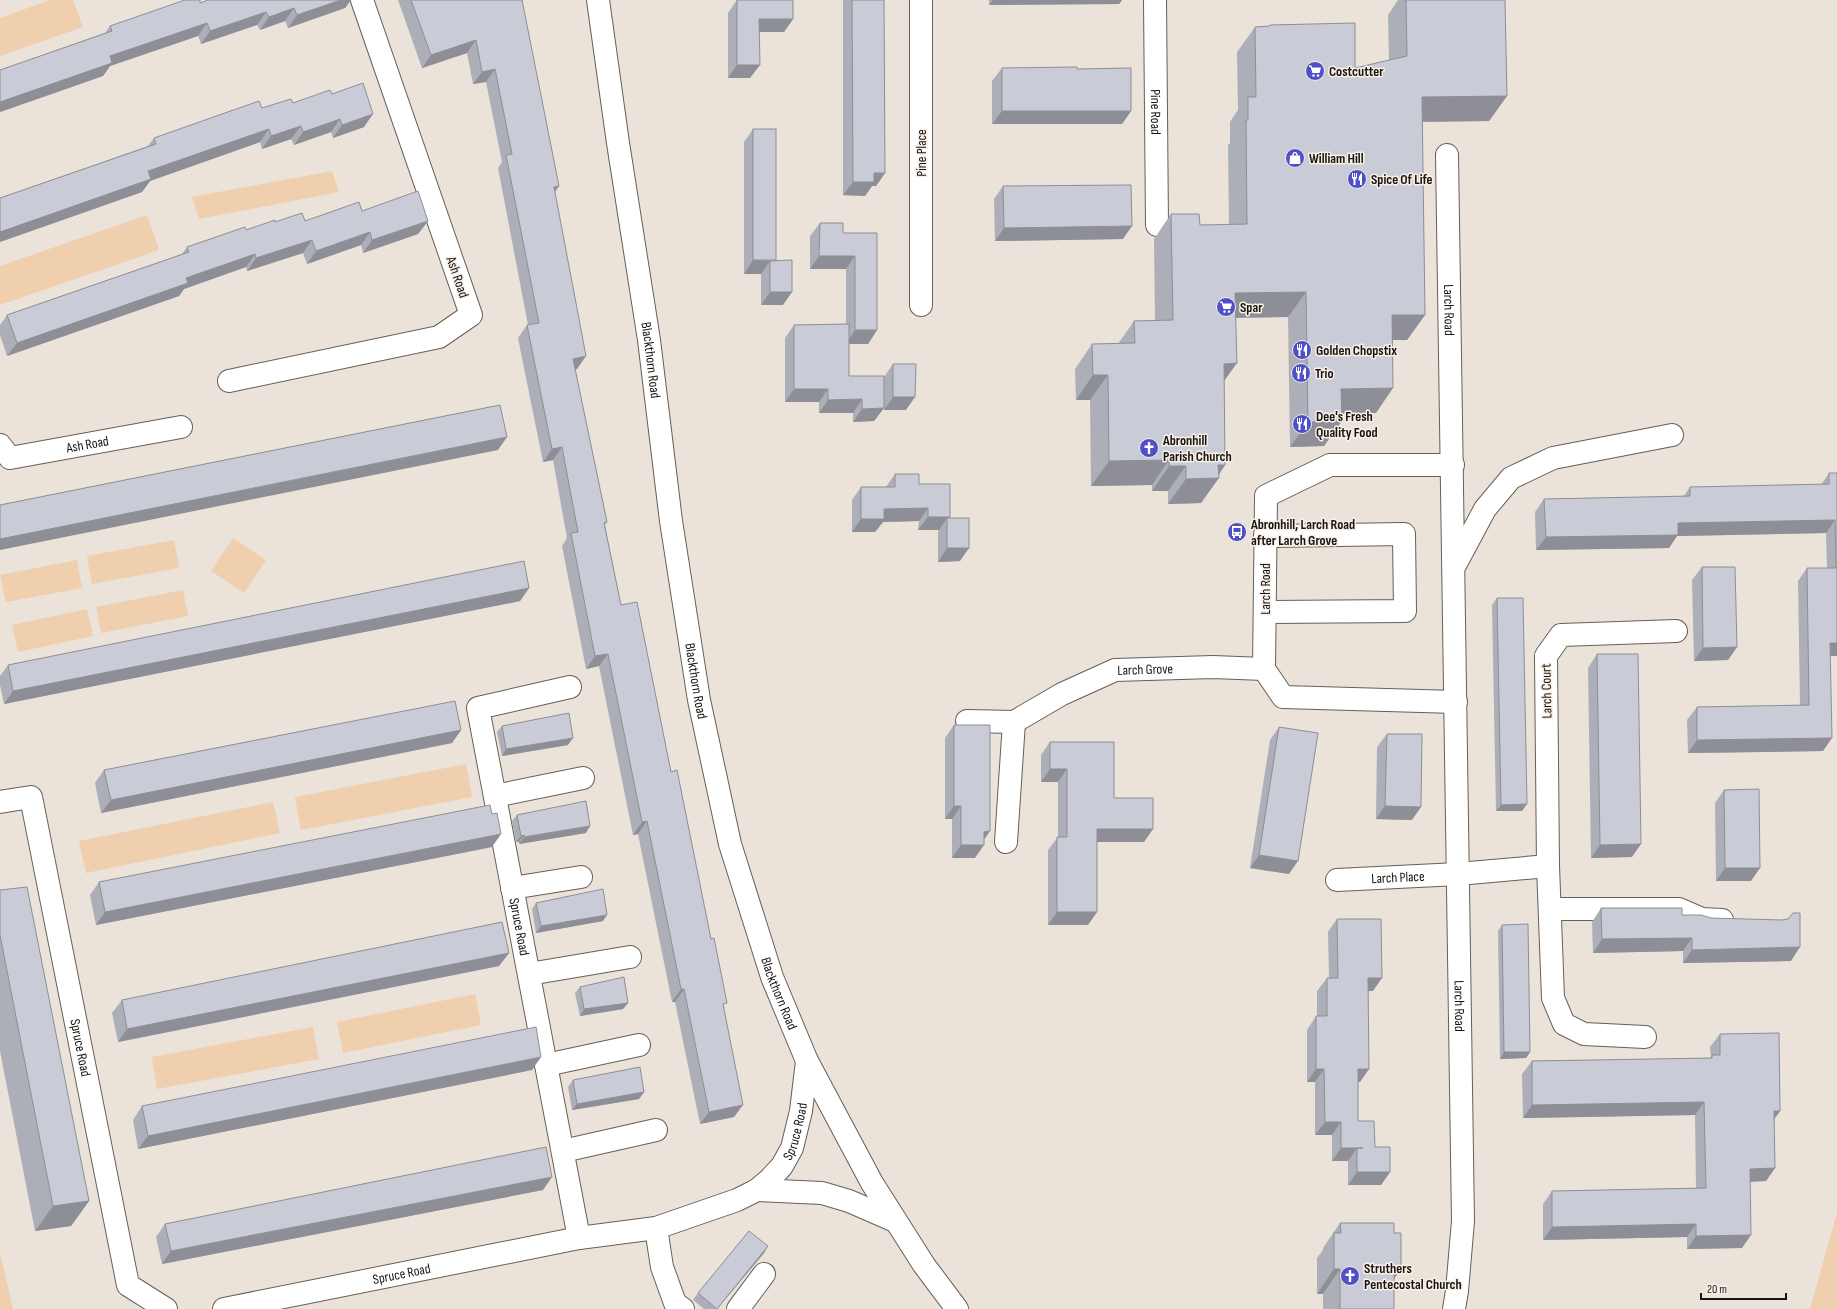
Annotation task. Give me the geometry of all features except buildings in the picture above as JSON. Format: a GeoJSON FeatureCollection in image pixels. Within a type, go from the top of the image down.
{"type":"FeatureCollection","features":[{"type":"Feature","properties":{"kind":"street","name":"Ash Road"},"geometry":{"type":"LineString","coordinates":[[229,381],[439,337],[471,315],[362,0]]}},
{"type":"Feature","properties":{"kind":"street","name":"Blackthorn Road"},"geometry":{"type":"LineString","coordinates":[[598,0],[618,143],[649,340],[671,521],[699,700],[730,844],[772,977],[807,1060],[869,1176],[895,1220],[924,1265],[957,1309]]}},
{"type":"Feature","properties":{"kind":"street","name":"Pine Place"},"geometry":{"type":"LineString","coordinates":[[921,0],[921,305]]}},
{"type":"Feature","properties":{"kind":"street","name":"Pine Road"},"geometry":{"type":"LineString","coordinates":[[1155,0],[1157,225]]}},
{"type":"Feature","properties":{"kind":"street","name":"Larch Road"},"geometry":{"type":"LineString","coordinates":[[1447,155],[1453,464],[1463,1221],[1454,1309]]}},
{"type":"Feature","properties":{"kind":"street","name":"Ash Road"},"geometry":{"type":"LineString","coordinates":[[0,445],[10,458],[180,427]]}},
{"type":"Feature","properties":{"kind":"street"},"geometry":{"type":"LineString","coordinates":[[1454,567],[1485,509],[1512,478],[1553,458],[1672,435]]}},
{"type":"Feature","properties":{"kind":"street","name":"Larch Road"},"geometry":{"type":"LineString","coordinates":[[1264,669],[1266,496],[1330,465],[1453,464]]}},
{"type":"Feature","properties":{"kind":"street"},"geometry":{"type":"LineString","coordinates":[[1265,612],[1405,611],[1404,534],[1266,536]]}},
{"type":"Feature","properties":{"kind":"street","name":"Larch Court"},"geometry":{"type":"LineString","coordinates":[[1645,1037],[1584,1034],[1564,1024],[1553,998],[1548,866],[1546,656],[1561,635],[1676,631]]}},
{"type":"Feature","properties":{"kind":"street","name":"Larch Grove"},"geometry":{"type":"LineString","coordinates":[[1014,722],[1062,694],[1115,670],[1213,667],[1264,669]]}},
{"type":"Feature","properties":{"kind":"street"},"geometry":{"type":"LineString","coordinates":[[1264,669],[1283,697],[1456,702]]}},
{"type":"Feature","properties":{"kind":"street","name":"Spruce Road"},"geometry":{"type":"LineString","coordinates":[[570,687],[478,708],[579,1238]]}},
{"type":"Feature","properties":{"kind":"street"},"geometry":{"type":"LineString","coordinates":[[967,721],[1014,722],[1006,842]]}},
{"type":"Feature","properties":{"kind":"street"},"geometry":{"type":"LineString","coordinates":[[495,796],[583,778]]}},
{"type":"Feature","properties":{"kind":"street","name":"Spruce Road"},"geometry":{"type":"LineString","coordinates":[[0,802],[31,797],[128,1285],[166,1309]]}},
{"type":"Feature","properties":{"kind":"street"},"geometry":{"type":"LineString","coordinates":[[1458,874],[1548,866]]}},
{"type":"Feature","properties":{"kind":"street","name":"Larch Place"},"geometry":{"type":"LineString","coordinates":[[1337,880],[1458,874]]}},
{"type":"Feature","properties":{"kind":"street"},"geometry":{"type":"LineString","coordinates":[[512,888],[581,877]]}},
{"type":"Feature","properties":{"kind":"street"},"geometry":{"type":"LineString","coordinates":[[1550,909],[1680,909],[1702,919],[1742,920]]}},
{"type":"Feature","properties":{"kind":"street"},"geometry":{"type":"LineString","coordinates":[[529,974],[630,957]]}},
{"type":"Feature","properties":{"kind":"street"},"geometry":{"type":"LineString","coordinates":[[546,1065],[639,1045]]}},
{"type":"Feature","properties":{"kind":"street","name":"Spruce Road"},"geometry":{"type":"LineString","coordinates":[[224,1309],[579,1238],[656,1228],[737,1200],[757,1190],[769,1180],[782,1166],[792,1148],[801,1111],[807,1060]]}},
{"type":"Feature","properties":{"kind":"street"},"geometry":{"type":"LineString","coordinates":[[562,1151],[656,1130]]}},
{"type":"Feature","properties":{"kind":"street","name":"Spruce Road"},"geometry":{"type":"LineString","coordinates":[[757,1190],[822,1193],[849,1201],[895,1220]]}},
{"type":"Feature","properties":{"kind":"street"},"geometry":{"type":"LineString","coordinates":[[656,1228],[662,1267],[675,1303],[683,1309]]}},
{"type":"Feature","properties":{"kind":"street"},"geometry":{"type":"LineString","coordinates":[[738,1309],[764,1274]]}},
{"type":"Feature","properties":{"kind":"shaded area"},"geometry":{"type":"Polygon","coordinates":[[[50,0],[73,0],[83,27],[0,56],[0,18],[50,0]]]}},
{"type":"Feature","properties":{"kind":"shaded area"},"geometry":{"type":"Polygon","coordinates":[[[332,171],[339,192],[199,219],[192,197],[332,171]]]}},
{"type":"Feature","properties":{"kind":"shaded area"},"geometry":{"type":"Polygon","coordinates":[[[147,215],[159,250],[0,305],[0,266],[147,215]]]}},
{"type":"Feature","properties":{"kind":"shaded area"},"geometry":{"type":"Polygon","coordinates":[[[233,538],[266,560],[244,593],[211,571],[233,538]]]}},
{"type":"Feature","properties":{"kind":"shaded area"},"geometry":{"type":"Polygon","coordinates":[[[174,540],[179,568],[92,584],[87,556],[174,540]]]}},
{"type":"Feature","properties":{"kind":"shaded area"},"geometry":{"type":"Polygon","coordinates":[[[77,560],[82,588],[6,602],[0,575],[77,560]]]}},
{"type":"Feature","properties":{"kind":"shaded area"},"geometry":{"type":"Polygon","coordinates":[[[183,590],[188,616],[101,633],[96,607],[183,590]]]}},
{"type":"Feature","properties":{"kind":"shaded area"},"geometry":{"type":"Polygon","coordinates":[[[87,609],[93,636],[18,652],[12,625],[87,609]]]}},
{"type":"Feature","properties":{"kind":"shaded area"},"geometry":{"type":"Polygon","coordinates":[[[466,764],[472,797],[301,830],[295,797],[466,764]]]}},
{"type":"Feature","properties":{"kind":"shaded area"},"geometry":{"type":"Polygon","coordinates":[[[273,802],[280,833],[86,873],[79,841],[273,802]]]}},
{"type":"Feature","properties":{"kind":"shaded area"},"geometry":{"type":"Polygon","coordinates":[[[475,994],[481,1025],[343,1053],[337,1022],[475,994]]]}},
{"type":"Feature","properties":{"kind":"shaded area"},"geometry":{"type":"Polygon","coordinates":[[[313,1027],[319,1059],[157,1089],[152,1057],[313,1027]]]}},
{"type":"Feature","properties":{"kind":"shaded area"},"geometry":{"type":"Polygon","coordinates":[[[1837,1213],[1837,1309],[1810,1309],[1837,1213]]]}},
{"type":"Feature","properties":{"kind":"shaded area"},"geometry":{"type":"Polygon","coordinates":[[[0,1253],[13,1309],[0,1309],[0,1253]]]}},
{"type":"Feature","properties":{"kind":"place","name":"Costcutter"},"geometry":{"type":"Point","coordinates":[1315,71]}},
{"type":"Feature","properties":{"kind":"place","name":"William Hill"},"geometry":{"type":"Point","coordinates":[1295,158]}},
{"type":"Feature","properties":{"kind":"place","name":"Spice Of Life"},"geometry":{"type":"Point","coordinates":[1357,179]}},
{"type":"Feature","properties":{"kind":"place","name":"Spar"},"geometry":{"type":"Point","coordinates":[1226,307]}},
{"type":"Feature","properties":{"kind":"place","name":"Golden Chopstix"},"geometry":{"type":"Point","coordinates":[1302,350]}},
{"type":"Feature","properties":{"kind":"place","name":"Trio"},"geometry":{"type":"Point","coordinates":[1301,373]}},
{"type":"Feature","properties":{"kind":"place","name":"Dee's Fresh Quality Food"},"geometry":{"type":"Point","coordinates":[1302,424]}},
{"type":"Feature","properties":{"kind":"place","name":"Abronhill Parish Church"},"geometry":{"type":"Point","coordinates":[1149,448]}},
{"type":"Feature","properties":{"kind":"place","name":"Abronhill, Larch Road after Larch Grove"},"geometry":{"type":"Point","coordinates":[1237,532]}},
{"type":"Feature","properties":{"kind":"place","name":"Struthers Pentecostal Church"},"geometry":{"type":"Point","coordinates":[1350,1276]}}]}
